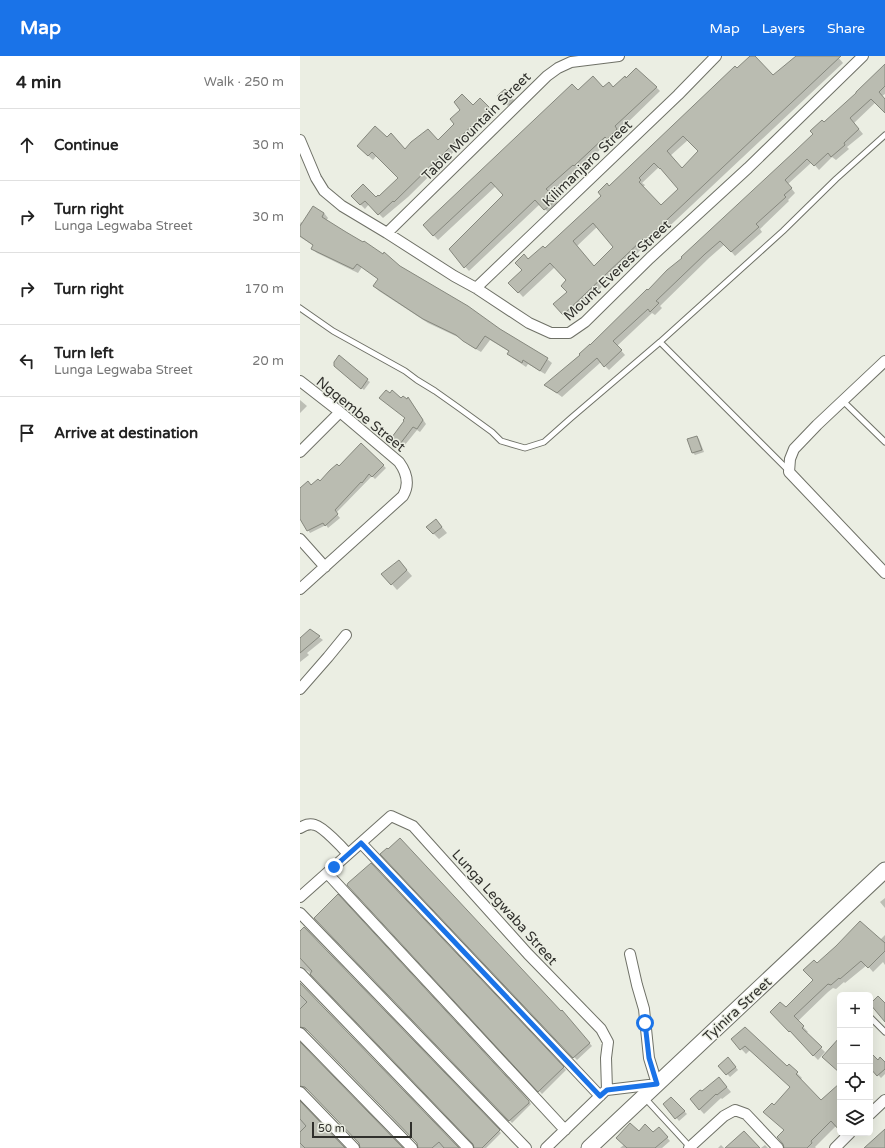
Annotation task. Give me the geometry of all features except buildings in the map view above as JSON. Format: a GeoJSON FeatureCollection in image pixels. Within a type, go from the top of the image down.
{"type":"FeatureCollection","features":[{"type":"Feature","properties":{"kind":"street","name":"Table Mountain Street"},"geometry":{"type":"LineString","coordinates":[[386,233],[547,76],[558,68],[571,62],[619,56]]}},
{"type":"Feature","properties":{"kind":"street","name":"Kilimanjaro Street"},"geometry":{"type":"LineString","coordinates":[[476,288],[678,95],[716,56]]}},
{"type":"Feature","properties":{"kind":"street","name":"Mount Everest Street"},"geometry":{"type":"LineString","coordinates":[[300,140],[316,178],[324,191],[342,206],[540,329],[551,333],[569,333],[576,329],[650,258],[748,168],[863,56]]}},
{"type":"Feature","properties":{"kind":"street"},"geometry":{"type":"LineString","coordinates":[[885,361],[817,425],[794,449],[790,459],[789,472],[885,573]]}},
{"type":"Feature","properties":{"kind":"street","name":"Ngqembe Street"},"geometry":{"type":"LineString","coordinates":[[300,381],[340,412],[399,462],[405,471],[407,489],[403,496],[300,589]]}},
{"type":"Feature","properties":{"kind":"street"},"geometry":{"type":"LineString","coordinates":[[300,452],[340,412]]}},
{"type":"Feature","properties":{"kind":"street"},"geometry":{"type":"LineString","coordinates":[[300,539],[325,567]]}},
{"type":"Feature","properties":{"kind":"street"},"geometry":{"type":"LineString","coordinates":[[300,689],[346,635]]}},
{"type":"Feature","properties":{"kind":"street","name":"Lunga Legwaba Street"},"geometry":{"type":"LineString","coordinates":[[300,897],[391,816],[413,826],[528,954],[601,1029],[608,1042],[604,1093]]}},
{"type":"Feature","properties":{"kind":"street"},"geometry":{"type":"LineString","coordinates":[[300,828],[306,824],[316,825],[333,838],[348,854]]}},
{"type":"Feature","properties":{"kind":"street"},"geometry":{"type":"LineString","coordinates":[[361,843],[604,1093]]}},
{"type":"Feature","properties":{"kind":"street","name":"Tyinira Street"},"geometry":{"type":"LineString","coordinates":[[589,1148],[885,870]]}},
{"type":"Feature","properties":{"kind":"street"},"geometry":{"type":"LineString","coordinates":[[327,873],[565,1130]]}},
{"type":"Feature","properties":{"kind":"street"},"geometry":{"type":"LineString","coordinates":[[300,913],[526,1148]]}},
{"type":"Feature","properties":{"kind":"street"},"geometry":{"type":"LineString","coordinates":[[546,1148],[604,1093],[657,1084],[649,1058],[644,1009],[630,954]]}},
{"type":"Feature","properties":{"kind":"street"},"geometry":{"type":"LineString","coordinates":[[300,973],[468,1148]]}},
{"type":"Feature","properties":{"kind":"street"},"geometry":{"type":"LineString","coordinates":[[300,1033],[412,1148]]}},
{"type":"Feature","properties":{"kind":"street"},"geometry":{"type":"LineString","coordinates":[[300,1092],[354,1148]]}},
{"type":"Feature","properties":{"kind":"street"},"geometry":{"type":"LineString","coordinates":[[873,1111],[885,1100]]}},
{"type":"Feature","properties":{"kind":"street"},"geometry":{"type":"LineString","coordinates":[[692,1147],[724,1116],[735,1110],[746,1114],[778,1148]]}},
{"type":"Feature","properties":{"kind":"street"},"geometry":{"type":"LineString","coordinates":[[834,1148],[847,1136]]}},
{"type":"Feature","properties":{"kind":"lane"},"geometry":{"type":"LineString","coordinates":[[300,308],[333,331],[405,371],[492,432],[501,441],[525,448],[544,442],[660,342],[783,231],[836,179],[885,135]]}},
{"type":"Feature","properties":{"kind":"lane"},"geometry":{"type":"LineString","coordinates":[[660,342],[789,472]]}},
{"type":"Feature","properties":{"kind":"lane"},"geometry":{"type":"LineString","coordinates":[[843,401],[885,442]]}},
{"type":"Feature","properties":{"kind":"lane"},"geometry":{"type":"LineString","coordinates":[[873,1021],[885,1032]]}},
{"type":"Feature","properties":{"kind":"lane"},"geometry":{"type":"LineString","coordinates":[[644,1096],[692,1147]]}},
{"type":"Feature","properties":{"kind":"route"},"geometry":{"type":"LineString","coordinates":[[334,867],[361,843],[600,1096],[607,1090],[657,1084],[649,1058],[645,1023]]}}]}
